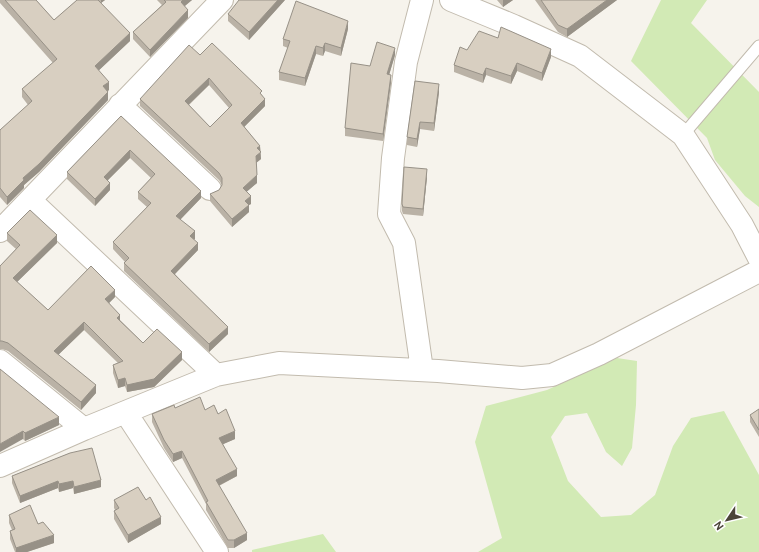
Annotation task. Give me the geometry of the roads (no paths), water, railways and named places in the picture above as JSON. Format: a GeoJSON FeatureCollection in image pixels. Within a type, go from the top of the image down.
{"type":"FeatureCollection","features":[{"type":"Feature","properties":{"kind":"street"},"geometry":{"type":"LineString","coordinates":[[0,231],[222,0]]}},
{"type":"Feature","properties":{"kind":"street"},"geometry":{"type":"LineString","coordinates":[[422,0],[406,62],[393,158],[389,214],[404,243],[422,370]]}},
{"type":"Feature","properties":{"kind":"street"},"geometry":{"type":"LineString","coordinates":[[451,0],[514,26],[580,56],[683,135],[742,224],[759,258]]}},
{"type":"Feature","properties":{"kind":"street"},"geometry":{"type":"LineString","coordinates":[[120,105],[210,189]]}},
{"type":"Feature","properties":{"kind":"street"},"geometry":{"type":"LineString","coordinates":[[30,200],[216,375]]}},
{"type":"Feature","properties":{"kind":"street"},"geometry":{"type":"LineString","coordinates":[[0,466],[84,429],[216,375],[279,363],[422,370],[522,378],[552,374],[598,354],[759,271]]}},
{"type":"Feature","properties":{"kind":"street"},"geometry":{"type":"LineString","coordinates":[[0,361],[84,429]]}},
{"type":"Feature","properties":{"kind":"street"},"geometry":{"type":"LineString","coordinates":[[126,413],[217,552]]}},
{"type":"Feature","properties":{"kind":"lane"},"geometry":{"type":"LineString","coordinates":[[683,135],[759,46]]}}]}
